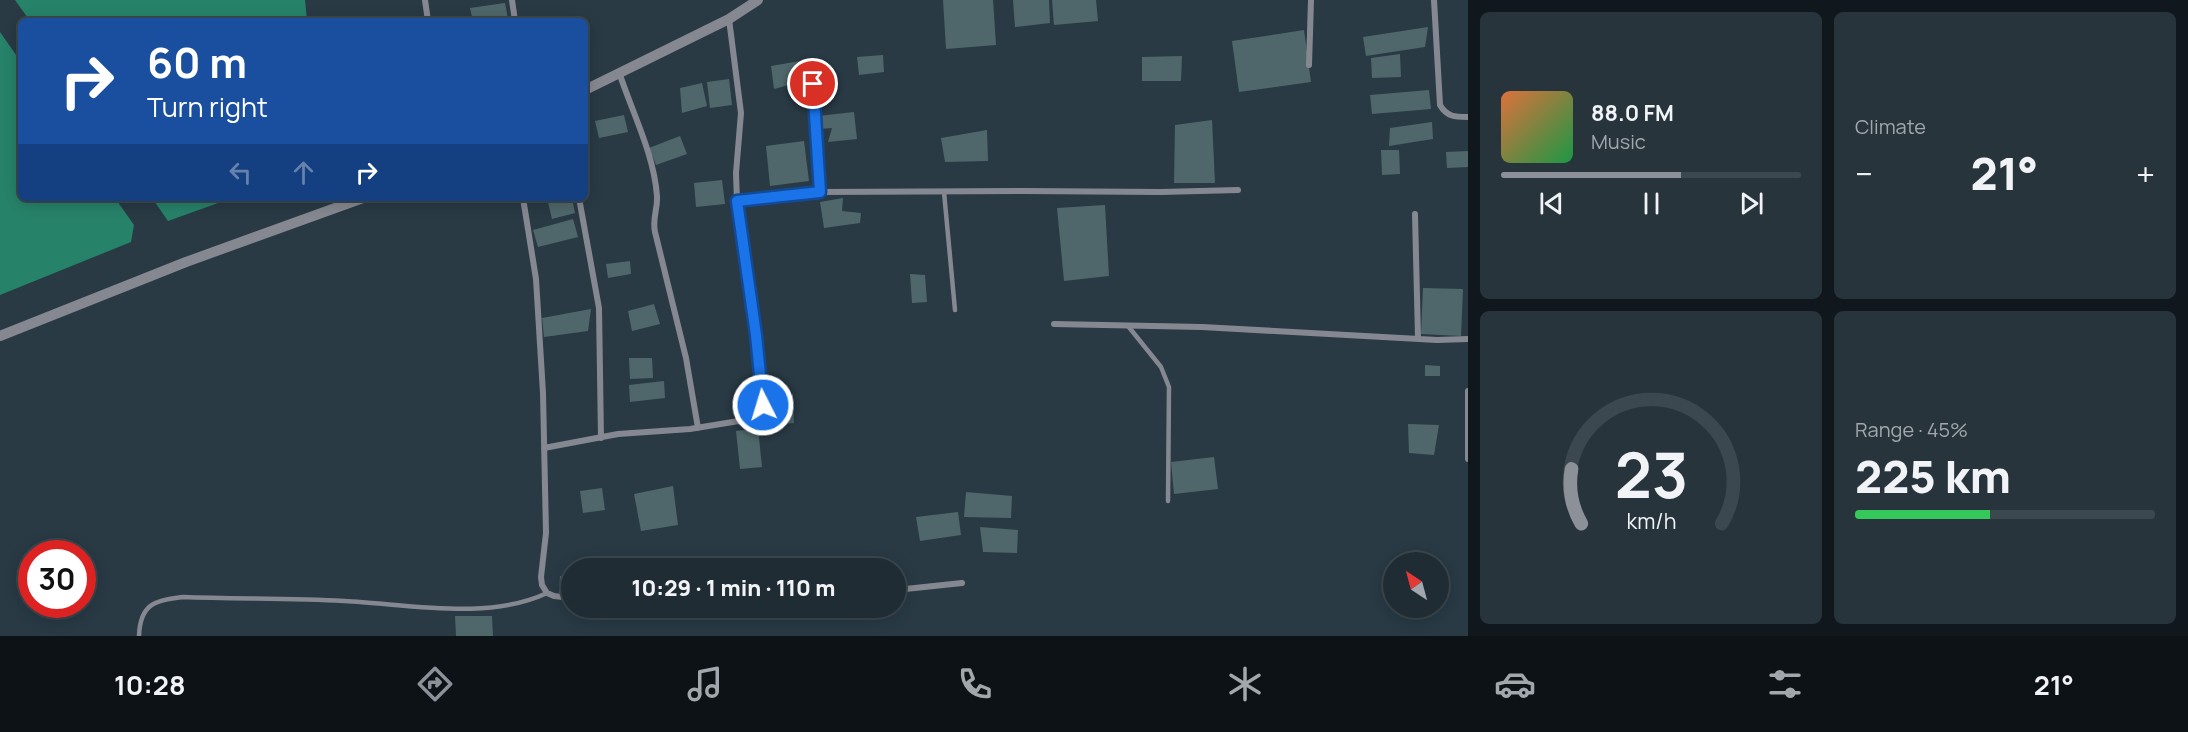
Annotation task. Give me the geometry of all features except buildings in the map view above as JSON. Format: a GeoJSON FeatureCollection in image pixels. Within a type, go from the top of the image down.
{"type":"FeatureCollection","features":[{"type":"Feature","properties":{"kind":"street"},"geometry":{"type":"LineString","coordinates":[[424,0],[427,18]]}},
{"type":"Feature","properties":{"kind":"street"},"geometry":{"type":"LineString","coordinates":[[512,0],[515,18]]}},
{"type":"Feature","properties":{"kind":"street"},"geometry":{"type":"LineString","coordinates":[[588,88],[729,19],[759,0]]}},
{"type":"Feature","properties":{"kind":"street"},"geometry":{"type":"LineString","coordinates":[[1310,64],[1311,0]]}},
{"type":"Feature","properties":{"kind":"street"},"geometry":{"type":"LineString","coordinates":[[1434,0],[1440,105],[1450,116],[1468,117]]}},
{"type":"Feature","properties":{"kind":"street"},"geometry":{"type":"LineString","coordinates":[[544,448],[601,438],[698,428],[752,419],[762,412],[756,335],[737,201],[736,173],[741,113],[729,19]]}},
{"type":"Feature","properties":{"kind":"street"},"geometry":{"type":"LineString","coordinates":[[812,62],[820,192]]}},
{"type":"Feature","properties":{"kind":"street"},"geometry":{"type":"LineString","coordinates":[[619,72],[653,172],[657,197],[653,220],[654,232],[686,358],[698,428]]}},
{"type":"Feature","properties":{"kind":"street"},"geometry":{"type":"LineString","coordinates":[[737,201],[820,192],[1161,192],[1238,189]]}},
{"type":"Feature","properties":{"kind":"street"},"geometry":{"type":"LineString","coordinates":[[0,336],[186,262],[355,201]]}},
{"type":"Feature","properties":{"kind":"street"},"geometry":{"type":"LineString","coordinates":[[523,201],[536,279],[543,393],[546,534],[541,577],[542,585],[547,593],[561,597]]}},
{"type":"Feature","properties":{"kind":"street"},"geometry":{"type":"LineString","coordinates":[[580,201],[598,308],[601,438]]}},
{"type":"Feature","properties":{"kind":"street"},"geometry":{"type":"LineString","coordinates":[[1416,214],[1418,338]]}},
{"type":"Feature","properties":{"kind":"street"},"geometry":{"type":"LineString","coordinates":[[1054,324],[1202,327],[1468,339]]}},
{"type":"Feature","properties":{"kind":"street"},"geometry":{"type":"LineString","coordinates":[[1468,391],[1468,459]]}},
{"type":"Feature","properties":{"kind":"street"},"geometry":{"type":"LineString","coordinates":[[906,589],[963,583]]}},
{"type":"Feature","properties":{"kind":"lane"},"geometry":{"type":"LineString","coordinates":[[944,192],[955,310]]}},
{"type":"Feature","properties":{"kind":"lane"},"geometry":{"type":"LineString","coordinates":[[1128,326],[1161,368],[1169,387],[1168,501]]}},
{"type":"Feature","properties":{"kind":"lane"},"geometry":{"type":"LineString","coordinates":[[139,636],[142,617],[153,603],[161,599],[183,597],[334,601],[393,606],[504,607],[530,602],[547,593]]}},
{"type":"Feature","properties":{"kind":"shaded area"},"geometry":{"type":"Polygon","coordinates":[[[15,0],[305,0],[307,18],[28,18],[15,0]]]}},
{"type":"Feature","properties":{"kind":"shaded area"},"geometry":{"type":"Polygon","coordinates":[[[0,32],[18,58],[18,201],[117,201],[134,225],[131,242],[0,295],[0,32]]]}},
{"type":"Feature","properties":{"kind":"shaded area"},"geometry":{"type":"Polygon","coordinates":[[[154,201],[224,201],[168,221],[154,201]]]}},
{"type":"Feature","properties":{"kind":"route"},"geometry":{"type":"LineString","coordinates":[[763,405],[756,335],[737,201],[820,192],[813,84]]}}]}
